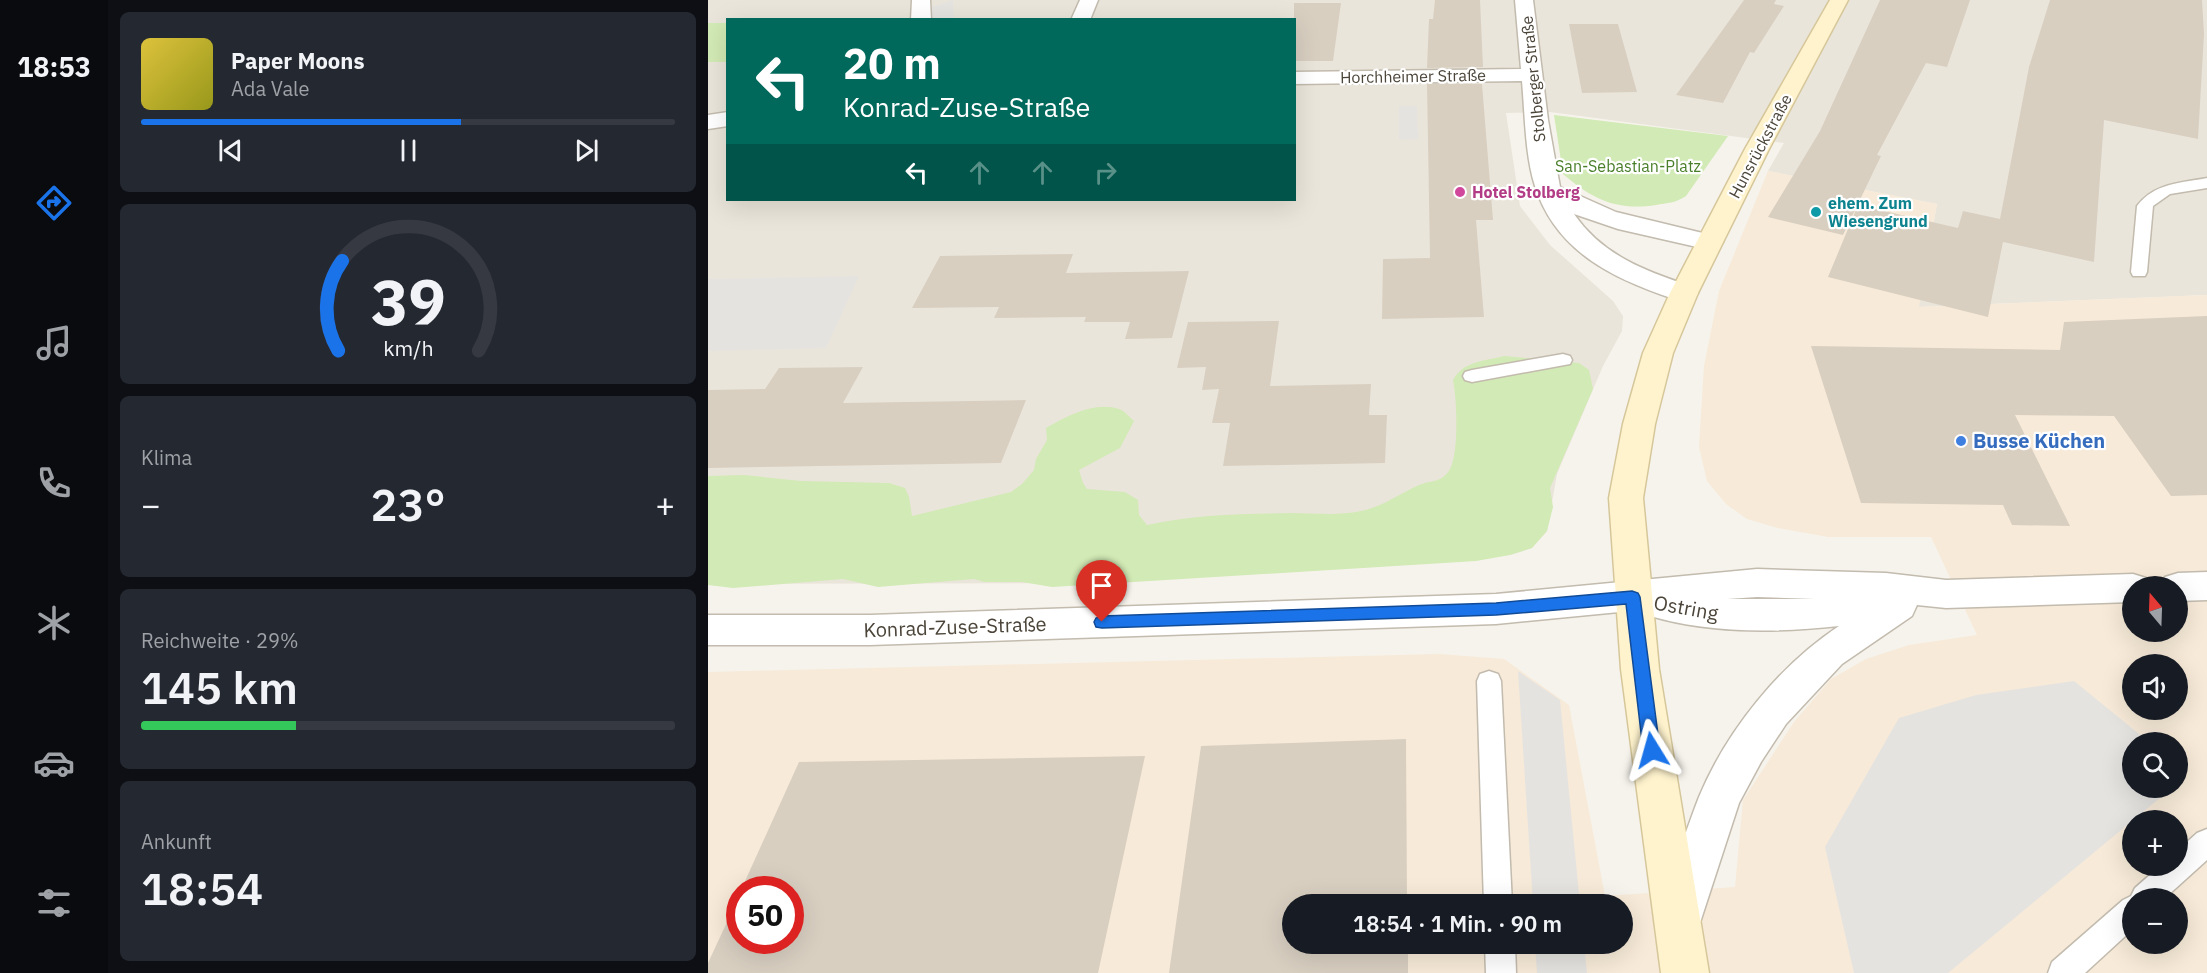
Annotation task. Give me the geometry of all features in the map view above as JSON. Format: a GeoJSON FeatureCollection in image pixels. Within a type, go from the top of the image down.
{"type":"FeatureCollection","features":[{"type":"Feature","properties":{"kind":"main road","name":"Hunsrückstraße"},"geometry":{"type":"LineString","coordinates":[[1684,293],[1762,139],[1839,0]]}},
{"type":"Feature","properties":{"kind":"main road"},"geometry":{"type":"LineString","coordinates":[[1684,293],[1658,352],[1639,424],[1626,498],[1632,597],[1640,669],[1684,973]]}},
{"type":"Feature","properties":{"kind":"street"},"geometry":{"type":"LineString","coordinates":[[921,0],[921,18]]}},
{"type":"Feature","properties":{"kind":"street"},"geometry":{"type":"LineString","coordinates":[[1081,18],[1089,0]]}},
{"type":"Feature","properties":{"kind":"street","name":"Stolberger Straße"},"geometry":{"type":"LineString","coordinates":[[1524,0],[1531,75],[1546,181],[1550,192],[1578,236],[1598,255],[1648,281],[1684,293]]}},
{"type":"Feature","properties":{"kind":"street","name":"Horchheimer Straße"},"geometry":{"type":"LineString","coordinates":[[1296,78],[1531,75]]}},
{"type":"Feature","properties":{"kind":"street"},"geometry":{"type":"LineString","coordinates":[[708,122],[726,119]]}},
{"type":"Feature","properties":{"kind":"street"},"geometry":{"type":"LineString","coordinates":[[1550,192],[1567,203],[1640,228],[1710,242]]}},
{"type":"Feature","properties":{"kind":"street","name":"Ostring"},"geometry":{"type":"LineString","coordinates":[[1632,597],[1757,583],[1874,587],[1946,594],[2122,588]]}},
{"type":"Feature","properties":{"kind":"street"},"geometry":{"type":"LineString","coordinates":[[2188,587],[2207,586]]}},
{"type":"Feature","properties":{"kind":"street","name":"Ostring"},"geometry":{"type":"LineString","coordinates":[[1632,597],[1679,609],[1723,615],[1796,614],[1899,606],[1946,594]]}},
{"type":"Feature","properties":{"kind":"street","name":"Konrad-Zuse-Straße"},"geometry":{"type":"LineString","coordinates":[[708,630],[870,630],[1496,609],[1632,597]]}},
{"type":"Feature","properties":{"kind":"street"},"geometry":{"type":"LineString","coordinates":[[1677,927],[1720,798],[1747,749],[1772,712],[1829,653],[1899,606]]}},
{"type":"Feature","properties":{"kind":"lane"},"geometry":{"type":"LineString","coordinates":[[2139,272],[2145,206],[2150,198],[2172,189],[2207,183]]}},
{"type":"Feature","properties":{"kind":"lane"},"geometry":{"type":"LineString","coordinates":[[1472,376],[1563,360]]}},
{"type":"Feature","properties":{"kind":"lane"},"geometry":{"type":"LineString","coordinates":[[1489,681],[1498,894]]}},
{"type":"Feature","properties":{"kind":"lane"},"geometry":{"type":"LineString","coordinates":[[2156,888],[2207,842]]}},
{"type":"Feature","properties":{"kind":"lane"},"geometry":{"type":"LineString","coordinates":[[2063,973],[2122,920]]}},
{"type":"Feature","properties":{"kind":"lane"},"geometry":{"type":"LineString","coordinates":[[1500,954],[1501,973]]}},
{"type":"Feature","properties":{"kind":"shaded area"},"geometry":{"type":"Polygon","coordinates":[[[708,0],[2207,0],[2207,295],[1918,307],[1937,204],[1768,171],[1784,143],[1550,112],[1506,113],[1520,206],[1550,245],[1613,301],[1623,316],[1622,331],[1603,366],[1557,474],[1547,531],[1532,548],[1510,555],[1069,583],[708,584],[708,0]]]}},
{"type":"Feature","properties":{"kind":"shaded area"},"geometry":{"type":"Polygon","coordinates":[[[953,0],[954,18],[932,18],[932,7],[953,0]]]}},
{"type":"Feature","properties":{"kind":"shaded area"},"geometry":{"type":"Polygon","coordinates":[[[1399,106],[1417,106],[1418,139],[1399,140],[1399,106]]]}},
{"type":"Feature","properties":{"kind":"shaded area"},"geometry":{"type":"Polygon","coordinates":[[[1768,171],[1937,204],[1919,307],[2207,295],[2207,973],[708,973],[708,672],[1439,654],[1504,659],[1569,705],[1605,894],[1282,894],[1282,954],[1633,954],[1633,894],[1735,887],[1743,800],[1794,722],[1831,679],[1866,659],[1909,645],[1977,635],[1931,537],[1828,537],[1778,528],[1747,519],[1726,504],[1707,481],[1699,447],[1704,366],[1719,291],[1768,171]]]}},
{"type":"Feature","properties":{"kind":"shaded area"},"geometry":{"type":"Polygon","coordinates":[[[859,276],[826,348],[708,351],[708,279],[859,276]]]}},
{"type":"Feature","properties":{"kind":"shaded area"},"geometry":{"type":"Polygon","coordinates":[[[1518,671],[1560,700],[1579,894],[1532,894],[1518,671]]]}},
{"type":"Feature","properties":{"kind":"shaded area"},"geometry":{"type":"Polygon","coordinates":[[[2074,681],[2137,732],[2122,732],[2122,798],[2160,798],[2145,810],[2122,810],[2122,829],[1948,973],[1854,973],[1825,847],[1899,718],[1976,695],[2074,681]]]}},
{"type":"Feature","properties":{"kind":"shaded area"},"geometry":{"type":"Polygon","coordinates":[[[1536,954],[1585,954],[1587,973],[1537,973],[1536,954]]]}},
{"type":"Feature","properties":{"kind":"green space"},"geometry":{"type":"Polygon","coordinates":[[[708,23],[726,23],[726,62],[708,62],[708,23]]]}},
{"type":"Feature","properties":{"kind":"green space","name":"San-Sebastian-Platz"},"geometry":{"type":"Polygon","coordinates":[[[1554,115],[1728,136],[1686,196],[1668,203],[1629,206],[1605,201],[1584,190],[1563,174],[1554,115]]]}},
{"type":"Feature","properties":{"kind":"green space"},"geometry":{"type":"Polygon","coordinates":[[[1504,356],[1579,363],[1589,370],[1593,389],[1550,488],[1553,507],[1547,531],[1532,548],[1510,555],[1476,561],[1052,587],[1022,582],[985,582],[974,579],[878,587],[843,579],[733,588],[708,585],[708,476],[744,475],[801,481],[889,483],[905,488],[912,516],[1011,492],[1022,484],[1034,470],[1036,459],[1047,440],[1046,428],[1081,411],[1100,407],[1121,410],[1134,421],[1120,448],[1079,470],[1083,483],[1087,489],[1125,492],[1138,500],[1139,515],[1147,525],[1219,515],[1335,514],[1369,509],[1447,474],[1453,461],[1456,439],[1453,380],[1469,365],[1504,356]]]}},
{"type":"Feature","properties":{"kind":"building"},"geometry":{"type":"Polygon","coordinates":[[[1435,0],[1480,0],[1483,67],[1427,68],[1429,19],[1433,19],[1435,0]]]}},
{"type":"Feature","properties":{"kind":"building"},"geometry":{"type":"Polygon","coordinates":[[[1744,0],[1776,0],[1774,4],[1784,6],[1754,53],[1750,52],[1723,103],[1676,95],[1744,0]]]}},
{"type":"Feature","properties":{"kind":"building"},"geometry":{"type":"Polygon","coordinates":[[[1880,0],[1970,0],[1947,67],[1926,63],[1877,155],[1881,156],[1843,235],[1768,217],[1820,131],[1880,0]]]}},
{"type":"Feature","properties":{"kind":"building"},"geometry":{"type":"Polygon","coordinates":[[[2050,0],[2202,0],[2204,34],[2198,139],[2104,120],[2094,262],[2003,242],[1988,317],[1828,277],[1858,205],[1958,228],[1963,211],[2000,219],[2029,67],[2050,0]]]}},
{"type":"Feature","properties":{"kind":"building"},"geometry":{"type":"Polygon","coordinates":[[[1294,3],[1341,3],[1333,61],[1296,61],[1296,18],[1294,18],[1294,3]]]}},
{"type":"Feature","properties":{"kind":"building"},"geometry":{"type":"Polygon","coordinates":[[[1569,24],[1618,24],[1637,92],[1582,93],[1569,24]]]}},
{"type":"Feature","properties":{"kind":"building"},"geometry":{"type":"Polygon","coordinates":[[[1427,84],[1482,84],[1493,220],[1476,220],[1484,317],[1382,319],[1383,259],[1430,258],[1427,84]]]}},
{"type":"Feature","properties":{"kind":"building"},"geometry":{"type":"Polygon","coordinates":[[[1073,254],[1066,273],[1189,271],[1172,338],[1125,339],[1130,322],[1084,322],[1086,317],[994,318],[999,307],[912,308],[940,256],[1073,254]]]}},
{"type":"Feature","properties":{"kind":"building"},"geometry":{"type":"Polygon","coordinates":[[[2207,316],[2207,495],[2171,496],[2114,416],[2015,415],[2070,526],[2012,525],[2003,505],[1861,503],[1811,346],[2060,350],[2064,322],[2207,316]]]}},
{"type":"Feature","properties":{"kind":"building"},"geometry":{"type":"Polygon","coordinates":[[[1279,321],[1270,386],[1371,384],[1369,415],[1387,415],[1385,463],[1223,466],[1230,423],[1212,423],[1219,389],[1202,390],[1206,367],[1177,368],[1188,322],[1279,321]]]}},
{"type":"Feature","properties":{"kind":"building"},"geometry":{"type":"Polygon","coordinates":[[[863,367],[843,403],[1026,400],[1001,463],[708,468],[708,390],[765,389],[779,368],[863,367]]]}},
{"type":"Feature","properties":{"kind":"building"},"geometry":{"type":"Polygon","coordinates":[[[1406,739],[1407,894],[1282,894],[1282,954],[1408,954],[1408,973],[1169,973],[1201,746],[1406,739]]]}},
{"type":"Feature","properties":{"kind":"building"},"geometry":{"type":"Polygon","coordinates":[[[1145,756],[1098,973],[708,973],[708,963],[726,924],[726,954],[804,954],[804,876],[747,876],[799,762],[1145,756]]]}},
{"type":"Feature","properties":{"kind":"place","name":"Hotel Stolberg"},"geometry":{"type":"Point","coordinates":[1460,192]}},
{"type":"Feature","properties":{"kind":"place","name":"ehem. Zum Wiesengrund"},"geometry":{"type":"Point","coordinates":[1816,212]}},
{"type":"Feature","properties":{"kind":"place","name":"Busse Küchen"},"geometry":{"type":"Point","coordinates":[1961,441]}},
{"type":"Feature","properties":{"kind":"route"},"geometry":{"type":"LineString","coordinates":[[1102,622],[1496,609],[1632,597],[1652,750]]}}]}
